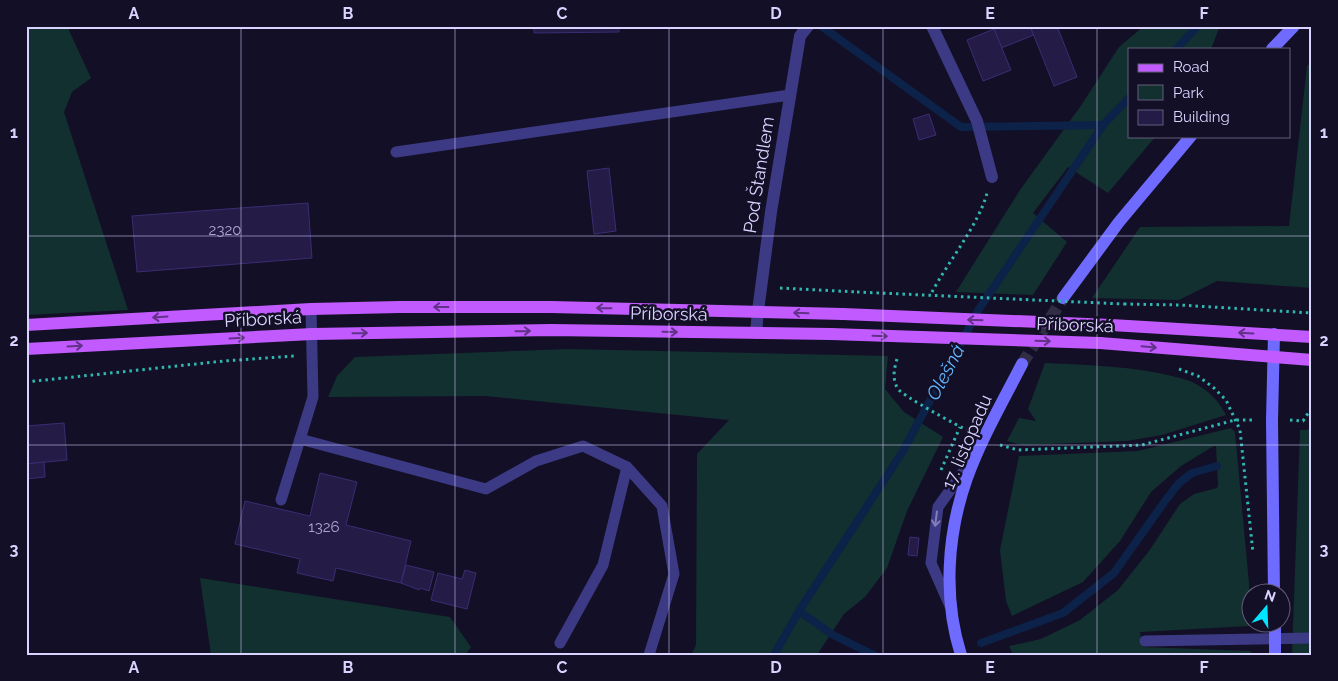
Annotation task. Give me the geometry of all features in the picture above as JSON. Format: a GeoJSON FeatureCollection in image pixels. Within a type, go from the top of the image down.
{"type":"FeatureCollection","features":[{"type":"Feature","properties":{"kind":"main road"},"geometry":{"type":"LineString","coordinates":[[1273,48],[1294,26]]}},
{"type":"Feature","properties":{"kind":"main road"},"geometry":{"type":"LineString","coordinates":[[1064,298],[1119,222],[1189,138]]}},
{"type":"Feature","properties":{"kind":"main road","name":"Příborská"},"geometry":{"type":"LineString","coordinates":[[26,325],[311,309],[551,306],[843,314],[1111,325],[1312,337]]}},
{"type":"Feature","properties":{"kind":"main road","name":"Příborská"},"geometry":{"type":"LineString","coordinates":[[26,349],[312,334],[551,330],[832,334],[1100,343],[1312,360]]}},
{"type":"Feature","properties":{"kind":"main road"},"geometry":{"type":"LineString","coordinates":[[1274,334],[1272,420],[1274,584]]}},
{"type":"Feature","properties":{"kind":"main road","name":"17. listopadu"},"geometry":{"type":"LineString","coordinates":[[961,655],[956,640],[948,575],[957,514],[967,478],[1022,364]]}},
{"type":"Feature","properties":{"kind":"main road"},"geometry":{"type":"LineString","coordinates":[[1275,634],[1275,655]]}},
{"type":"Feature","properties":{"kind":"street","name":"Pod Štandlem"},"geometry":{"type":"LineString","coordinates":[[756,333],[771,212],[790,95],[800,36],[808,26]]}},
{"type":"Feature","properties":{"kind":"street"},"geometry":{"type":"LineString","coordinates":[[932,26],[977,121],[992,177]]}},
{"type":"Feature","properties":{"kind":"lane"},"geometry":{"type":"LineString","coordinates":[[396,152],[790,95]]}},
{"type":"Feature","properties":{"kind":"lane"},"geometry":{"type":"LineString","coordinates":[[281,500],[313,397],[311,309]]}},
{"type":"Feature","properties":{"kind":"lane"},"geometry":{"type":"LineString","coordinates":[[300,439],[486,489],[536,461],[583,446],[627,466],[662,506],[674,574],[649,655]]}},
{"type":"Feature","properties":{"kind":"lane"},"geometry":{"type":"LineString","coordinates":[[951,609],[930,563],[938,507],[982,444]]}},
{"type":"Feature","properties":{"kind":"lane"},"geometry":{"type":"LineString","coordinates":[[560,643],[603,565],[627,466]]}},
{"type":"Feature","properties":{"kind":"lane"},"geometry":{"type":"LineString","coordinates":[[1145,641],[1312,638]]}},
{"type":"Feature","properties":{"kind":"path"},"geometry":{"type":"LineString","coordinates":[[932,292],[943,271],[975,222],[986,199],[992,177]]}},
{"type":"Feature","properties":{"kind":"path"},"geometry":{"type":"LineString","coordinates":[[761,287],[1179,305],[1312,313]]}},
{"type":"Feature","properties":{"kind":"path"},"geometry":{"type":"LineString","coordinates":[[26,382],[224,361],[312,355]]}},
{"type":"Feature","properties":{"kind":"path"},"geometry":{"type":"LineString","coordinates":[[898,359],[894,369],[894,376],[899,390],[952,422],[982,444],[1018,450],[1142,445],[1235,420],[1303,421],[1312,407]]}},
{"type":"Feature","properties":{"kind":"path"},"geometry":{"type":"LineString","coordinates":[[1179,369],[1198,376],[1214,388],[1226,400],[1240,430],[1253,554]]}},
{"type":"Feature","properties":{"kind":"green space"},"geometry":{"type":"Polygon","coordinates":[[[26,26],[67,26],[91,78],[72,92],[64,112],[128,310],[26,315],[26,26]]]}},
{"type":"Feature","properties":{"kind":"green space"},"geometry":{"type":"Polygon","coordinates":[[[1144,26],[1220,26],[1211,48],[1128,48],[1128,138],[1154,138],[1108,193],[1068,167],[1033,213],[1067,242],[1033,295],[956,292],[1020,190],[1080,107],[1119,47],[1144,26]]]}},
{"type":"Feature","properties":{"kind":"green space"},"geometry":{"type":"Polygon","coordinates":[[[1312,61],[1312,288],[1217,281],[1179,300],[1092,298],[1140,227],[1289,226],[1307,66],[1312,61]]]}},
{"type":"Feature","properties":{"kind":"green space"},"geometry":{"type":"Polygon","coordinates":[[[568,349],[888,356],[885,389],[904,412],[943,437],[907,511],[887,568],[865,597],[844,614],[817,655],[691,655],[696,645],[697,454],[729,420],[485,396],[328,397],[337,376],[355,357],[568,349]]]}},
{"type":"Feature","properties":{"kind":"green space"},"geometry":{"type":"Polygon","coordinates":[[[1045,363],[1127,368],[1160,373],[1192,382],[1208,393],[1220,405],[1226,415],[1162,435],[1127,441],[1022,445],[1007,441],[1019,418],[1036,421],[1028,409],[1045,363]]]}},
{"type":"Feature","properties":{"kind":"green space"},"geometry":{"type":"Polygon","coordinates":[[[1312,420],[1312,655],[1292,655],[1300,430],[1308,430],[1312,420]]]}},
{"type":"Feature","properties":{"kind":"green space"},"geometry":{"type":"Polygon","coordinates":[[[1231,428],[1235,432],[1249,583],[1240,584],[1240,626],[1140,632],[1143,647],[1251,651],[1251,655],[1013,655],[1009,646],[1041,639],[1080,620],[1118,590],[1149,551],[1180,504],[1194,494],[1217,488],[1218,485],[1216,446],[1181,466],[1151,492],[1120,541],[1083,582],[1012,616],[1006,601],[1000,550],[1019,456],[1138,451],[1231,428]]]}},
{"type":"Feature","properties":{"kind":"green space"},"geometry":{"type":"Polygon","coordinates":[[[200,578],[450,617],[471,647],[465,655],[211,655],[200,578]]]}},
{"type":"Feature","properties":{"kind":"building"},"geometry":{"type":"Polygon","coordinates":[[[534,26],[619,26],[619,32],[534,33],[534,26]]]}},
{"type":"Feature","properties":{"kind":"building"},"geometry":{"type":"Polygon","coordinates":[[[1001,26],[1030,26],[1034,35],[1001,48],[994,29],[1001,26]]]}},
{"type":"Feature","properties":{"kind":"building"},"geometry":{"type":"Polygon","coordinates":[[[1030,26],[1057,26],[1077,77],[1054,86],[1030,26]]]}},
{"type":"Feature","properties":{"kind":"building"},"geometry":{"type":"Polygon","coordinates":[[[994,29],[1011,70],[983,81],[967,40],[994,29]]]}},
{"type":"Feature","properties":{"kind":"building"},"geometry":{"type":"Polygon","coordinates":[[[929,114],[936,135],[919,140],[913,119],[929,114]]]}},
{"type":"Feature","properties":{"kind":"building"},"geometry":{"type":"Polygon","coordinates":[[[609,168],[616,231],[594,234],[587,171],[609,168]]]}},
{"type":"Feature","properties":{"kind":"building"},"geometry":{"type":"Polygon","coordinates":[[[308,203],[312,258],[137,272],[132,216],[308,203]]]}},
{"type":"Feature","properties":{"kind":"building"},"geometry":{"type":"Polygon","coordinates":[[[64,423],[67,460],[26,464],[26,426],[64,423]]]}},
{"type":"Feature","properties":{"kind":"building"},"geometry":{"type":"Polygon","coordinates":[[[44,462],[45,477],[26,479],[26,464],[44,462]]]}},
{"type":"Feature","properties":{"kind":"building"},"geometry":{"type":"Polygon","coordinates":[[[320,473],[357,482],[346,525],[411,541],[401,583],[336,568],[333,581],[297,573],[300,559],[235,544],[245,501],[310,516],[320,473]]]}},
{"type":"Feature","properties":{"kind":"building"},"geometry":{"type":"Polygon","coordinates":[[[910,537],[919,538],[917,556],[908,555],[910,537]]]}},
{"type":"Feature","properties":{"kind":"building"},"geometry":{"type":"Polygon","coordinates":[[[406,565],[434,572],[429,591],[420,588],[419,590],[401,583],[406,565]]]}},
{"type":"Feature","properties":{"kind":"building"},"geometry":{"type":"Polygon","coordinates":[[[465,570],[476,573],[467,609],[431,600],[438,573],[462,579],[465,570]]]}},
{"type":"Feature","properties":{"kind":"waterway"},"geometry":{"type":"LineString","coordinates":[[821,26],[961,127],[1103,125]]}},
{"type":"Feature","properties":{"kind":"waterway","name":"Olešná"},"geometry":{"type":"LineString","coordinates":[[1177,48],[1198,26]]}},
{"type":"Feature","properties":{"kind":"waterway","name":"Olešná"},"geometry":{"type":"LineString","coordinates":[[774,655],[799,611],[903,451],[979,309],[1103,125],[1128,99]]}},
{"type":"Feature","properties":{"kind":"waterway"},"geometry":{"type":"LineString","coordinates":[[981,643],[1063,613],[1114,573],[1179,483],[1192,473],[1217,466]]}},
{"type":"Feature","properties":{"kind":"waterway"},"geometry":{"type":"LineString","coordinates":[[799,611],[833,635],[874,655]]}},
{"type":"Feature","properties":{"kind":"tunnel"},"geometry":{"type":"LineString","coordinates":[[1022,364],[1063,298]]}}]}
